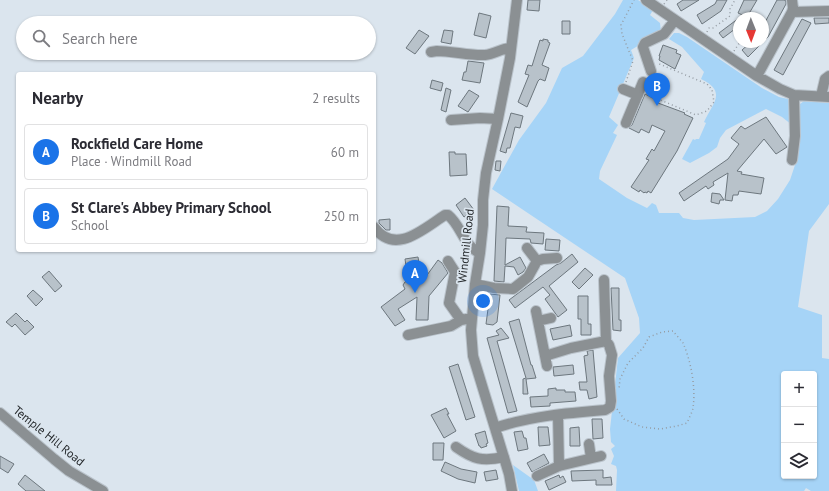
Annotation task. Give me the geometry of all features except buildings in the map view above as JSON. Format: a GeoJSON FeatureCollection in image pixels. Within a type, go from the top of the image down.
{"type":"FeatureCollection","features":[{"type":"Feature","properties":{"kind":"street","name":"Windmill Road"},"geometry":{"type":"LineString","coordinates":[[512,491],[504,457],[473,356],[471,330],[475,284],[483,225],[483,200],[486,173],[512,48],[517,0]]}},
{"type":"Feature","properties":{"kind":"street"},"geometry":{"type":"LineString","coordinates":[[646,0],[757,76],[794,95],[825,96],[825,79],[829,76]]}},
{"type":"Feature","properties":{"kind":"street"},"geometry":{"type":"LineString","coordinates":[[757,76],[792,12],[792,0]]}},
{"type":"Feature","properties":{"kind":"street"},"geometry":{"type":"LineString","coordinates":[[792,12],[829,11]]}},
{"type":"Feature","properties":{"kind":"street"},"geometry":{"type":"LineString","coordinates":[[651,72],[643,47],[645,43],[664,34],[675,20]]}},
{"type":"Feature","properties":{"kind":"street"},"geometry":{"type":"LineString","coordinates":[[431,52],[443,51],[483,55],[494,54],[504,48],[512,48]]}},
{"type":"Feature","properties":{"kind":"street"},"geometry":{"type":"LineString","coordinates":[[624,87],[642,87],[626,123]]}},
{"type":"Feature","properties":{"kind":"street"},"geometry":{"type":"LineString","coordinates":[[792,160],[795,136],[794,95]]}},
{"type":"Feature","properties":{"kind":"street"},"geometry":{"type":"LineString","coordinates":[[450,120],[480,118],[498,119]]}},
{"type":"Feature","properties":{"kind":"street"},"geometry":{"type":"LineString","coordinates":[[376,230],[389,240],[401,240],[414,234],[444,215],[448,215],[456,224],[469,244],[475,251],[480,253]]}},
{"type":"Feature","properties":{"kind":"street"},"geometry":{"type":"LineString","coordinates":[[527,248],[537,261]]}},
{"type":"Feature","properties":{"kind":"street"},"geometry":{"type":"LineString","coordinates":[[475,284],[494,288],[513,288],[528,277],[537,261],[557,258]]}},
{"type":"Feature","properties":{"kind":"street"},"geometry":{"type":"LineString","coordinates":[[448,261],[455,272],[449,303],[461,320]]}},
{"type":"Feature","properties":{"kind":"street"},"geometry":{"type":"LineString","coordinates":[[495,428],[515,421],[532,418],[605,410],[610,408],[611,401],[609,376],[612,355],[609,345],[606,342],[604,280]]}},
{"type":"Feature","properties":{"kind":"street"},"geometry":{"type":"LineString","coordinates":[[536,311],[546,361],[571,348],[606,342]]}},
{"type":"Feature","properties":{"kind":"street"},"geometry":{"type":"LineString","coordinates":[[408,335],[451,326],[461,320],[472,318]]}},
{"type":"Feature","properties":{"kind":"street"},"geometry":{"type":"LineString","coordinates":[[538,321],[551,318]]}},
{"type":"Feature","properties":{"kind":"street","name":"Temple Hill Road"},"geometry":{"type":"LineString","coordinates":[[0,413],[69,471],[103,491]]}},
{"type":"Feature","properties":{"kind":"street"},"geometry":{"type":"LineString","coordinates":[[558,415],[559,466]]}},
{"type":"Feature","properties":{"kind":"street"},"geometry":{"type":"LineString","coordinates":[[537,476],[559,466],[596,457],[589,444]]}},
{"type":"Feature","properties":{"kind":"street"},"geometry":{"type":"LineString","coordinates":[[456,447],[469,456],[484,459],[504,457]]}},
{"type":"Feature","properties":{"kind":"path"},"geometry":{"type":"LineString","coordinates":[[624,87],[633,61],[622,34],[621,25],[634,0]]}},
{"type":"Feature","properties":{"kind":"path"},"geometry":{"type":"LineString","coordinates":[[706,34],[709,28],[713,28],[730,16],[730,9],[735,0]]}},
{"type":"Feature","properties":{"kind":"path"},"geometry":{"type":"LineString","coordinates":[[733,53],[736,48]]}},
{"type":"Feature","properties":{"kind":"path"},"geometry":{"type":"LineString","coordinates":[[642,87],[696,115],[707,111],[714,102],[712,90],[707,84],[653,61]]}},
{"type":"Feature","properties":{"kind":"path"},"geometry":{"type":"LineString","coordinates":[[618,409],[624,419],[642,427],[660,429],[677,426],[688,422],[693,409],[694,395],[692,375],[682,342],[673,331],[662,332],[649,337],[643,348],[628,363],[620,379],[619,390]]}},
{"type":"Feature","properties":{"kind":"shaded area"},"geometry":{"type":"Polygon","coordinates":[[[623,0],[638,0],[653,10],[650,15],[660,23],[661,32],[631,50],[634,58],[609,117],[618,125],[613,133],[617,135],[600,171],[599,179],[627,198],[647,208],[652,203],[656,205],[659,213],[679,213],[683,218],[694,220],[755,217],[767,211],[778,199],[790,180],[796,162],[800,104],[804,101],[829,103],[829,204],[809,231],[798,307],[822,315],[822,358],[829,359],[829,491],[811,491],[806,488],[804,491],[616,491],[617,470],[616,466],[611,464],[614,456],[611,449],[615,446],[611,442],[610,429],[618,358],[640,333],[639,318],[625,278],[492,189],[519,140],[546,103],[562,68],[583,56],[615,14],[623,0]]]}},
{"type":"Feature","properties":{"kind":"shaded area"},"geometry":{"type":"Polygon","coordinates":[[[674,33],[679,33],[687,37],[762,88],[779,97],[788,99],[793,106],[792,125],[782,117],[766,109],[726,130],[720,138],[717,147],[709,153],[690,163],[682,159],[693,139],[699,139],[706,123],[704,122],[716,99],[716,94],[714,89],[709,84],[701,79],[704,72],[682,47],[669,39],[674,33]]]}},
{"type":"Feature","properties":{"kind":"shaded area"},"geometry":{"type":"Polygon","coordinates":[[[513,465],[534,480],[538,491],[519,491],[513,465]]]}},
{"type":"Feature","properties":{"kind":"place","name":"St Clare's Abbey Primary School"},"geometry":{"type":"Point","coordinates":[657,106]}},
{"type":"Feature","properties":{"kind":"place","name":"Rockfield Care Home"},"geometry":{"type":"Point","coordinates":[415,293]}}]}
